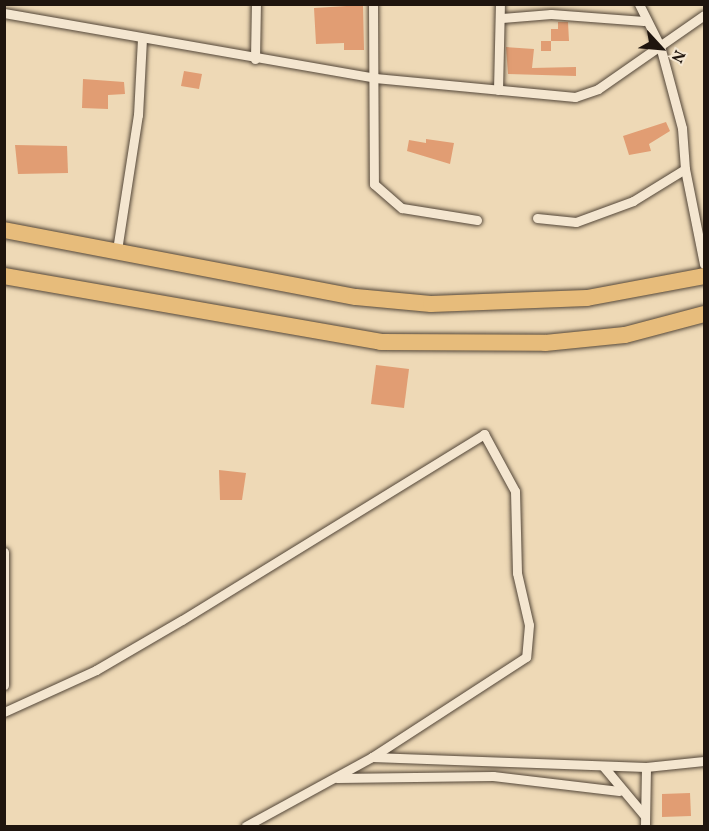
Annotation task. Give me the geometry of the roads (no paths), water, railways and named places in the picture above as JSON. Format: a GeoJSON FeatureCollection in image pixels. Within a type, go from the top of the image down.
{"type":"FeatureCollection","features":[{"type":"Feature","properties":{"kind":"highway"},"geometry":{"type":"LineString","coordinates":[[4,230],[356,297],[430,304],[587,298],[705,276]]}},
{"type":"Feature","properties":{"kind":"highway"},"geometry":{"type":"LineString","coordinates":[[4,276],[413,343],[545,343],[625,334],[705,314]]}},
{"type":"Feature","properties":{"kind":"street"},"geometry":{"type":"LineString","coordinates":[[255,59],[256,4]]}},
{"type":"Feature","properties":{"kind":"street"},"geometry":{"type":"LineString","coordinates":[[373,4],[375,78],[372,175],[382,196],[402,208],[477,220]]}},
{"type":"Feature","properties":{"kind":"street"},"geometry":{"type":"LineString","coordinates":[[498,90],[502,18],[500,4]]}},
{"type":"Feature","properties":{"kind":"street"},"geometry":{"type":"LineString","coordinates":[[639,4],[644,21],[660,46],[682,128],[685,169],[705,264]]}},
{"type":"Feature","properties":{"kind":"street"},"geometry":{"type":"LineString","coordinates":[[4,13],[255,59],[375,78],[575,97],[598,89],[705,15]]}},
{"type":"Feature","properties":{"kind":"street"},"geometry":{"type":"LineString","coordinates":[[502,18],[551,14],[644,21]]}},
{"type":"Feature","properties":{"kind":"street"},"geometry":{"type":"LineString","coordinates":[[117,250],[138,115],[142,38]]}},
{"type":"Feature","properties":{"kind":"street"},"geometry":{"type":"LineString","coordinates":[[537,218],[576,222],[633,201],[685,169]]}},
{"type":"Feature","properties":{"kind":"street"},"geometry":{"type":"LineString","coordinates":[[4,712],[96,670],[182,620],[483,434],[515,491],[517,573],[529,625],[526,657],[372,757],[246,826]]}},
{"type":"Feature","properties":{"kind":"street"},"geometry":{"type":"LineString","coordinates":[[4,552],[4,685]]}},
{"type":"Feature","properties":{"kind":"street"},"geometry":{"type":"LineString","coordinates":[[372,757],[646,767],[705,761]]}},
{"type":"Feature","properties":{"kind":"street"},"geometry":{"type":"LineString","coordinates":[[470,776],[478,760]]}},
{"type":"Feature","properties":{"kind":"street"},"geometry":{"type":"LineString","coordinates":[[603,766],[619,791],[645,821]]}},
{"type":"Feature","properties":{"kind":"street"},"geometry":{"type":"LineString","coordinates":[[645,821],[646,767]]}},
{"type":"Feature","properties":{"kind":"street"},"geometry":{"type":"LineString","coordinates":[[335,778],[470,776],[619,791]]}}]}
